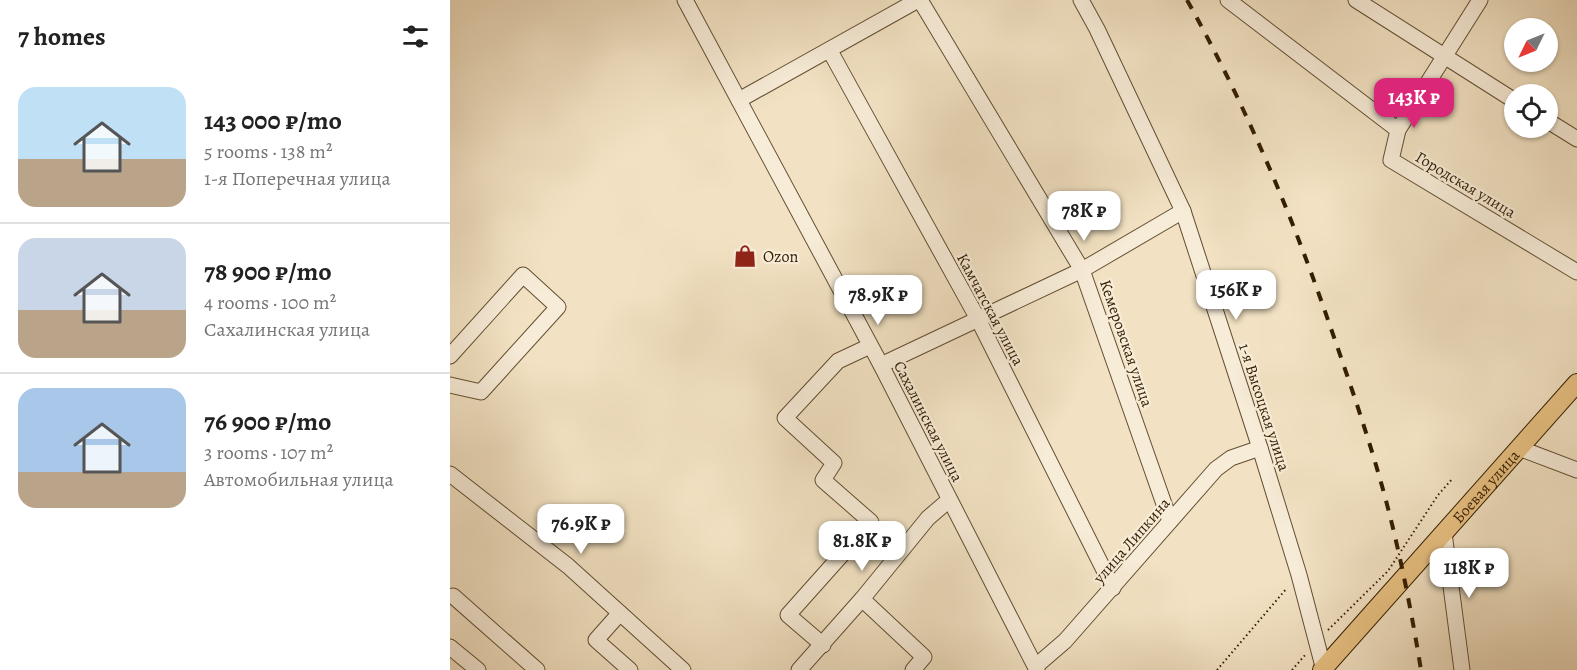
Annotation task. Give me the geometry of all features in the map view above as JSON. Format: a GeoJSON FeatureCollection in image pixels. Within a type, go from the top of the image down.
{"type":"FeatureCollection","features":[{"type":"Feature","properties":{"kind":"main road","name":"Боевая улица"},"geometry":{"type":"LineString","coordinates":[[1323,669],[1577,383]]}},
{"type":"Feature","properties":{"kind":"street","name":"Сахалинская улица"},"geometry":{"type":"LineString","coordinates":[[685,0],[881,365],[1036,668]]}},
{"type":"Feature","properties":{"kind":"street"},"geometry":{"type":"LineString","coordinates":[[739,100],[919,0]]}},
{"type":"Feature","properties":{"kind":"street","name":"Кемеровская улица"},"geometry":{"type":"LineString","coordinates":[[919,0],[1082,270],[1170,521]]}},
{"type":"Feature","properties":{"kind":"street","name":"1-я Высоцкая улица"},"geometry":{"type":"LineString","coordinates":[[1081,0],[1097,28],[1183,211],[1299,575],[1323,669]]}},
{"type":"Feature","properties":{"kind":"street"},"geometry":{"type":"LineString","coordinates":[[1228,0],[1398,130],[1480,0]]}},
{"type":"Feature","properties":{"kind":"street"},"geometry":{"type":"LineString","coordinates":[[1356,0],[1504,94]]}},
{"type":"Feature","properties":{"kind":"street","name":"Камчатская улица"},"geometry":{"type":"LineString","coordinates":[[830,51],[978,319],[1113,588]]}},
{"type":"Feature","properties":{"kind":"street"},"geometry":{"type":"LineString","coordinates":[[1558,128],[1577,140]]}},
{"type":"Feature","properties":{"kind":"street","name":"Городская улица"},"geometry":{"type":"LineString","coordinates":[[1398,130],[1391,159],[1577,272]]}},
{"type":"Feature","properties":{"kind":"street"},"geometry":{"type":"LineString","coordinates":[[881,365],[1082,270],[1183,211]]}},
{"type":"Feature","properties":{"kind":"street"},"geometry":{"type":"LineString","coordinates":[[450,356],[523,275],[558,307],[481,392],[450,385]]}},
{"type":"Feature","properties":{"kind":"street"},"geometry":{"type":"LineString","coordinates":[[823,645],[788,615],[871,522],[823,480],[834,463],[785,418],[838,361],[870,346]]}},
{"type":"Feature","properties":{"kind":"street","name":"улица Липкина"},"geometry":{"type":"LineString","coordinates":[[1036,668],[1065,641],[1113,588],[1216,469],[1232,458],[1260,448]]}},
{"type":"Feature","properties":{"kind":"street"},"geometry":{"type":"LineString","coordinates":[[1519,448],[1577,470]]}},
{"type":"Feature","properties":{"kind":"street"},"geometry":{"type":"LineString","coordinates":[[450,474],[568,566],[683,670]]}},
{"type":"Feature","properties":{"kind":"street"},"geometry":{"type":"LineString","coordinates":[[799,670],[823,645],[928,518],[949,500]]}},
{"type":"Feature","properties":{"kind":"street"},"geometry":{"type":"LineString","coordinates":[[1444,533],[1462,670]]}},
{"type":"Feature","properties":{"kind":"street"},"geometry":{"type":"LineString","coordinates":[[453,596],[537,670]]}},
{"type":"Feature","properties":{"kind":"street"},"geometry":{"type":"LineString","coordinates":[[862,599],[924,657],[913,670]]}},
{"type":"Feature","properties":{"kind":"street"},"geometry":{"type":"LineString","coordinates":[[620,613],[596,640],[630,670]]}},
{"type":"Feature","properties":{"kind":"street"},"geometry":{"type":"LineString","coordinates":[[450,646],[478,670]]}},
{"type":"Feature","properties":{"kind":"path"},"geometry":{"type":"LineString","coordinates":[[1292,670],[1388,571],[1438,495],[1453,478]]}},
{"type":"Feature","properties":{"kind":"path"},"geometry":{"type":"LineString","coordinates":[[1217,670],[1299,575]]}},
{"type":"Feature","properties":{"kind":"railway"},"geometry":{"type":"LineString","coordinates":[[1187,0],[1228,78],[1265,157],[1328,320],[1382,485],[1400,557],[1421,670]]}},
{"type":"Feature","properties":{"kind":"place","name":"Ozon"},"geometry":{"type":"Point","coordinates":[745,256]}}]}
